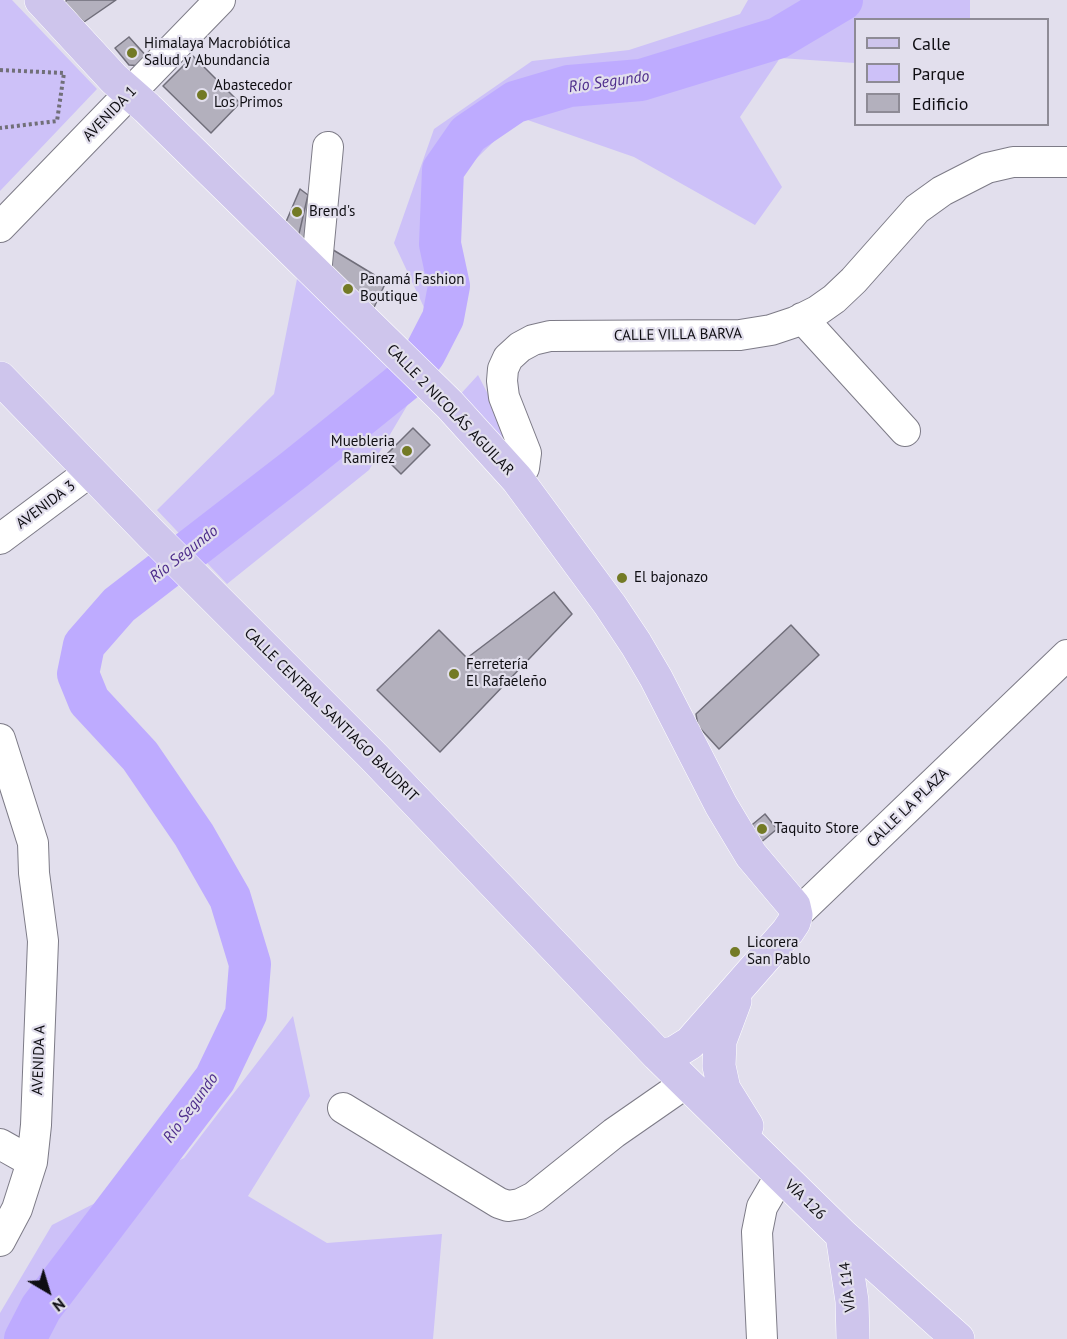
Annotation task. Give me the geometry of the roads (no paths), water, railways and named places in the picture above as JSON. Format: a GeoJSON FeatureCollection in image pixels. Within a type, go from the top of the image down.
{"type":"FeatureCollection","features":[{"type":"Feature","properties":{"kind":"main road","name":"CALLE 2 NICOLÁS AGUILAR"},"geometry":{"type":"LineString","coordinates":[[41,0],[114,79],[450,405],[517,478],[636,644],[656,678],[721,805],[751,855],[794,906],[796,915]]}},
{"type":"Feature","properties":{"kind":"main road","name":"CALLE CENTRAL SANTIAGO BAUDRIT"},"geometry":{"type":"LineString","coordinates":[[0,378],[153,536],[381,764],[658,1055]]}},
{"type":"Feature","properties":{"kind":"main road","name":"CALLE LA PLAZA"},"geometry":{"type":"LineString","coordinates":[[756,966],[788,930],[796,915]]}},
{"type":"Feature","properties":{"kind":"main road"},"geometry":{"type":"LineString","coordinates":[[658,1055],[674,1053],[690,1043],[756,966]]}},
{"type":"Feature","properties":{"kind":"main road"},"geometry":{"type":"LineString","coordinates":[[756,966],[732,1007],[720,1041],[719,1066],[724,1089],[780,1176]]}},
{"type":"Feature","properties":{"kind":"main road","name":"VÍA 126"},"geometry":{"type":"LineString","coordinates":[[658,1055],[842,1235],[958,1339]]}},
{"type":"Feature","properties":{"kind":"main road","name":"VÍA 114"},"geometry":{"type":"LineString","coordinates":[[842,1235],[852,1301],[853,1339]]}},
{"type":"Feature","properties":{"kind":"main road"},"geometry":{"type":"LineString","coordinates":[[852,1301],[867,1285],[877,1282],[900,1288]]}},
{"type":"Feature","properties":{"kind":"street","name":"AVENIDA 1"},"geometry":{"type":"LineString","coordinates":[[0,227],[220,0]]}},
{"type":"Feature","properties":{"kind":"street"},"geometry":{"type":"LineString","coordinates":[[316,274],[327,147]]}},
{"type":"Feature","properties":{"kind":"street","name":"CALLE VILLA BARVA"},"geometry":{"type":"LineString","coordinates":[[517,478],[524,468],[526,453],[504,397],[502,381],[503,369],[508,358],[520,347],[533,340],[550,336],[740,335],[771,330],[802,318],[834,299],[854,280],[917,209],[942,191],[987,168],[1013,162],[1067,162]]}},
{"type":"Feature","properties":{"kind":"street"},"geometry":{"type":"LineString","coordinates":[[802,318],[905,431]]}},
{"type":"Feature","properties":{"kind":"street","name":"AVENIDA 3"},"geometry":{"type":"LineString","coordinates":[[0,539],[91,471]]}},
{"type":"Feature","properties":{"kind":"street","name":"CALLE LA PLAZA"},"geometry":{"type":"LineString","coordinates":[[796,915],[1067,655]]}},
{"type":"Feature","properties":{"kind":"street","name":"AVENIDA A"},"geometry":{"type":"LineString","coordinates":[[0,739],[33,843],[34,873],[43,941],[36,1125],[32,1162],[17,1209],[0,1241]]}},
{"type":"Feature","properties":{"kind":"street"},"geometry":{"type":"LineString","coordinates":[[343,1108],[499,1203],[508,1206],[520,1204],[534,1197],[614,1133],[686,1083]]}},
{"type":"Feature","properties":{"kind":"street"},"geometry":{"type":"LineString","coordinates":[[0,1144],[32,1162]]}},
{"type":"Feature","properties":{"kind":"street"},"geometry":{"type":"LineString","coordinates":[[762,1339],[757,1232],[762,1207],[780,1176]]}},
{"type":"Feature","properties":{"kind":"waterway","name":"Río Segundo"},"geometry":{"type":"LineString","coordinates":[[25,1339],[41,1308],[215,1079],[246,1014],[250,964],[230,898],[194,835],[140,756],[89,701],[78,674],[84,645],[119,605],[403,382],[425,353],[443,318],[449,286],[440,244],[443,170],[468,134],[515,102],[569,86],[641,80],[778,38],[842,0]]}},
{"type":"Feature","properties":{"kind":"place","name":"Himalaya Macrobiótica Salud y Abundancia"},"geometry":{"type":"Point","coordinates":[132,53]}},
{"type":"Feature","properties":{"kind":"place","name":"Abastecedor Los Primos"},"geometry":{"type":"Point","coordinates":[202,95]}},
{"type":"Feature","properties":{"kind":"place","name":"Brend's"},"geometry":{"type":"Point","coordinates":[297,212]}},
{"type":"Feature","properties":{"kind":"place","name":"Panamá Fashion Boutique"},"geometry":{"type":"Point","coordinates":[348,289]}},
{"type":"Feature","properties":{"kind":"place","name":"Muebleria Ramirez"},"geometry":{"type":"Point","coordinates":[407,451]}},
{"type":"Feature","properties":{"kind":"place","name":"El bajonazo"},"geometry":{"type":"Point","coordinates":[622,578]}},
{"type":"Feature","properties":{"kind":"place","name":"Ferretería El Rafaeleño"},"geometry":{"type":"Point","coordinates":[454,674]}},
{"type":"Feature","properties":{"kind":"place","name":"Taquito Store"},"geometry":{"type":"Point","coordinates":[762,829]}},
{"type":"Feature","properties":{"kind":"place","name":"Licorera San Pablo"},"geometry":{"type":"Point","coordinates":[735,952]}}]}
